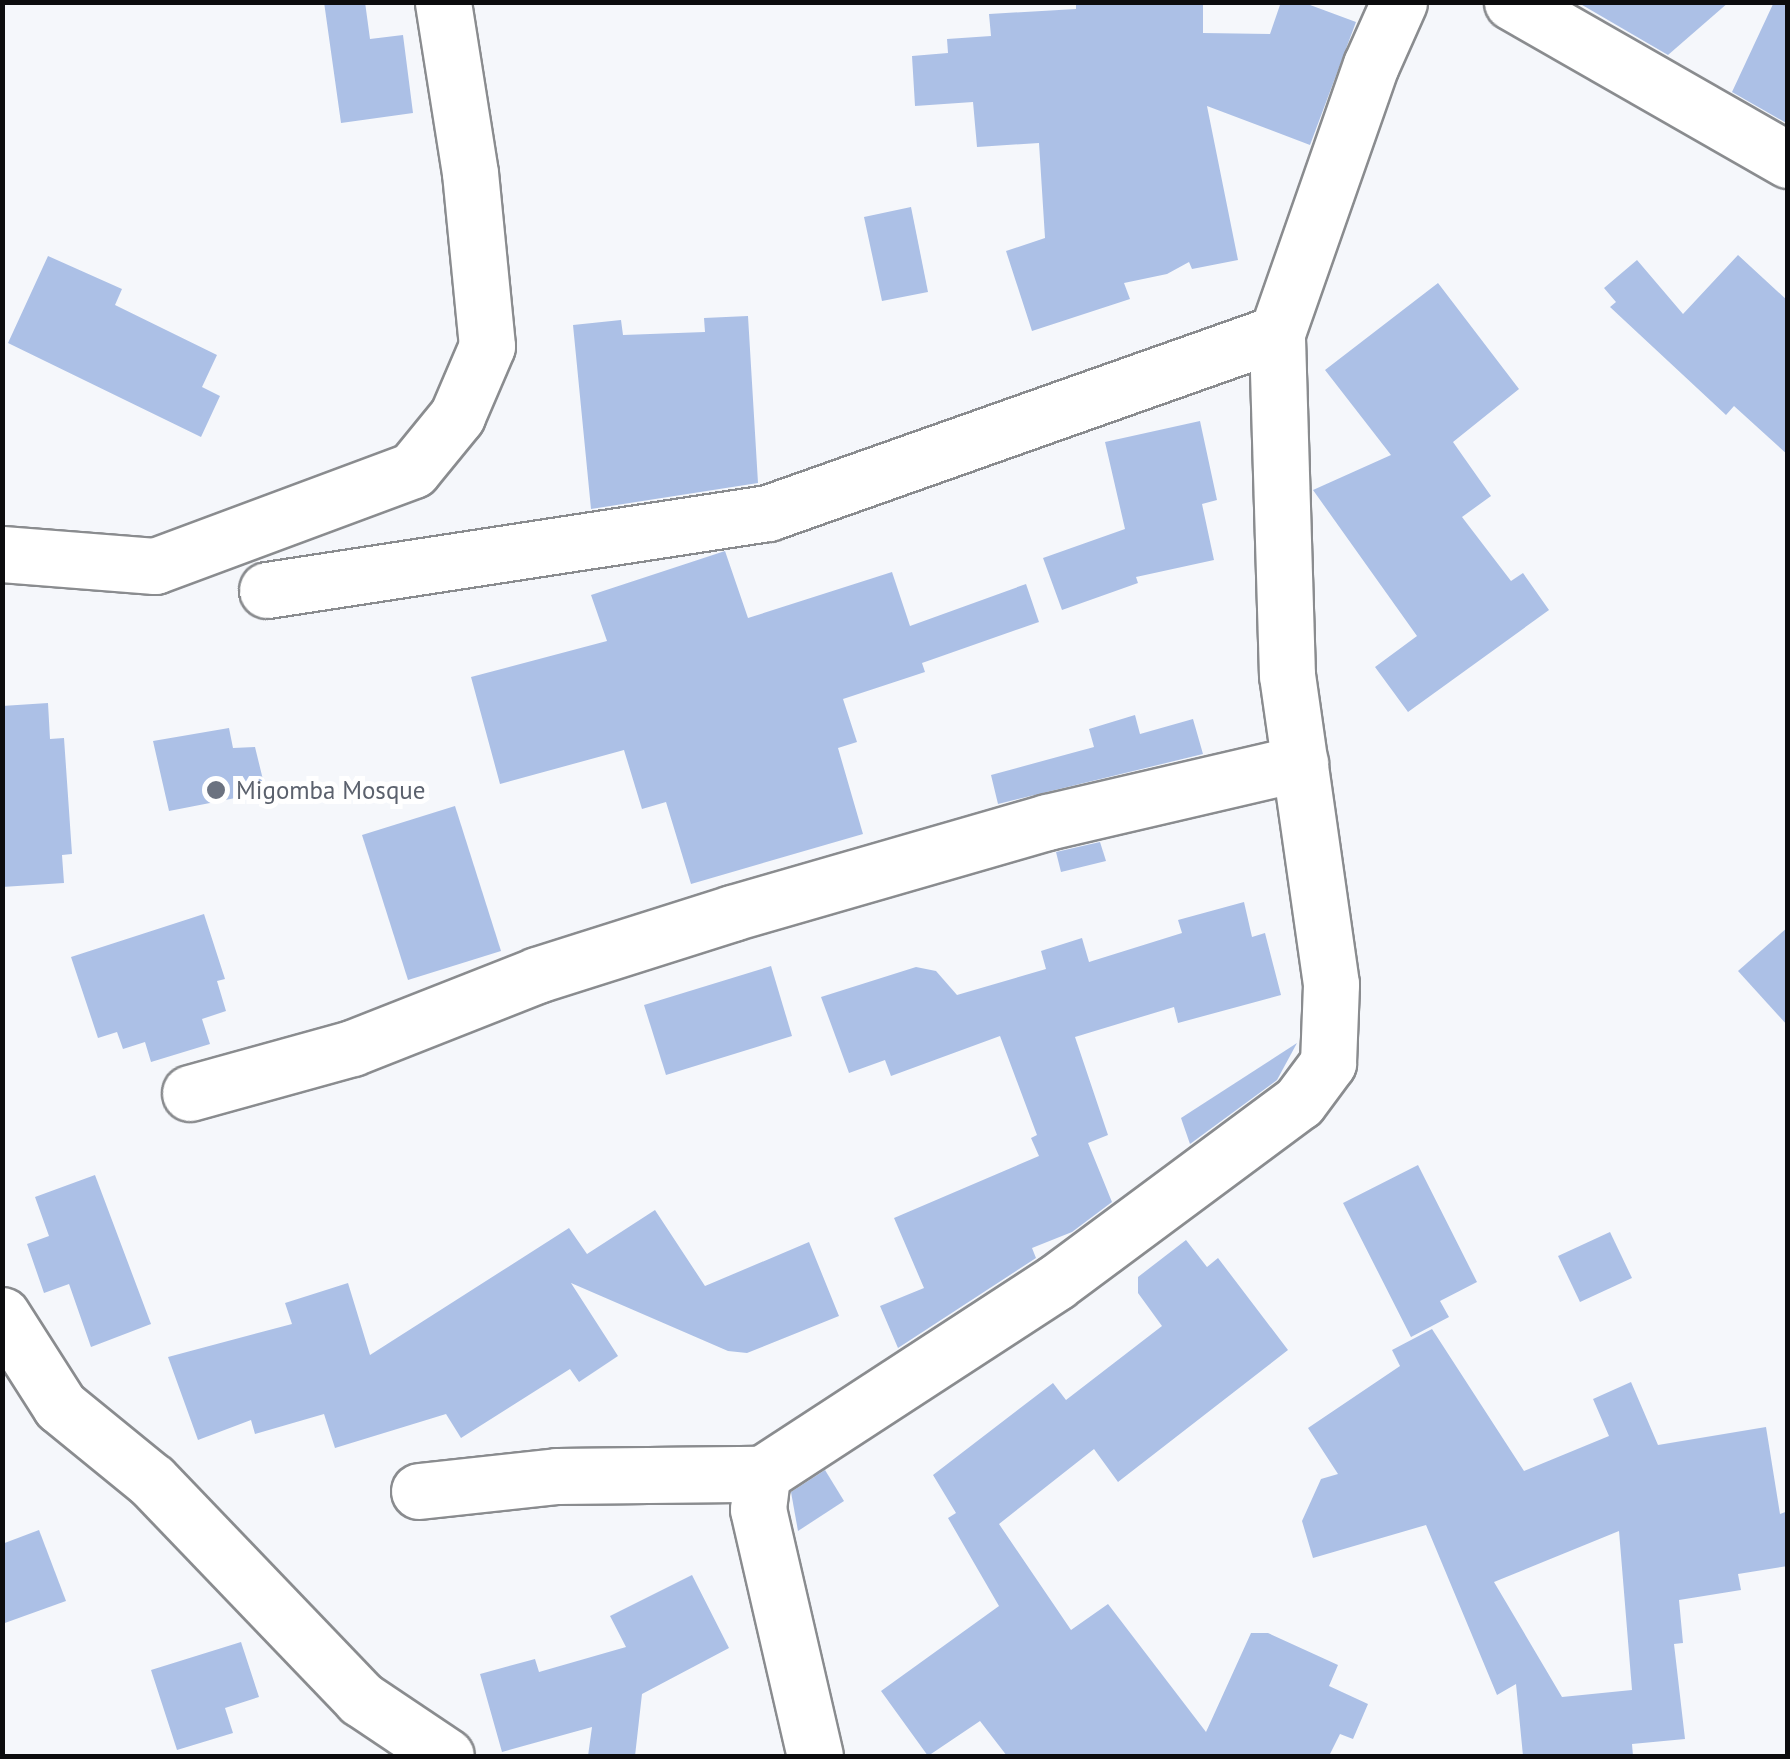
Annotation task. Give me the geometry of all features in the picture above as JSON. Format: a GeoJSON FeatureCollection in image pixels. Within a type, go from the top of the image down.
{"type":"FeatureCollection","features":[{"type":"Feature","properties":{"kind":"street"},"geometry":{"type":"LineString","coordinates":[[2,554],[155,566],[413,470],[458,416],[487,346],[470,174],[442,2]]}},
{"type":"Feature","properties":{"kind":"street"},"geometry":{"type":"LineString","coordinates":[[419,1491],[557,1476],[762,1474],[1054,1283],[1299,1102],[1328,1064],[1331,984],[1287,675],[1277,333],[1371,65],[1400,2]]}},
{"type":"Feature","properties":{"kind":"street"},"geometry":{"type":"LineString","coordinates":[[1512,2],[1788,160]]}},
{"type":"Feature","properties":{"kind":"street"},"geometry":{"type":"LineString","coordinates":[[266,590],[768,514],[1277,333]]}},
{"type":"Feature","properties":{"kind":"street"},"geometry":{"type":"LineString","coordinates":[[190,1092],[352,1048],[537,975],[750,907],[1048,822],[1300,763]]}},
{"type":"Feature","properties":{"kind":"street"},"geometry":{"type":"LineString","coordinates":[[2,1315],[60,1406],[152,1481],[361,1699],[446,1756]]}},
{"type":"Feature","properties":{"kind":"street"},"geometry":{"type":"LineString","coordinates":[[762,1474],[758,1509],[815,1756]]}},
{"type":"Feature","properties":{"kind":"building"},"geometry":{"type":"Polygon","coordinates":[[[324,2],[365,2],[370,39],[403,35],[413,113],[341,123],[324,2]]]}},
{"type":"Feature","properties":{"kind":"building"},"geometry":{"type":"Polygon","coordinates":[[[1076,2],[1203,2],[1203,33],[1270,34],[1281,2],[1302,2],[1356,22],[1310,145],[1207,106],[1238,260],[1192,269],[1189,262],[1167,274],[1124,283],[1130,299],[1032,331],[1006,251],[1045,238],[1039,143],[977,147],[973,102],[915,106],[912,56],[948,53],[947,39],[991,36],[989,14],[1076,9],[1076,2]]]}},
{"type":"Feature","properties":{"kind":"building"},"geometry":{"type":"Polygon","coordinates":[[[1577,2],[1729,2],[1668,55],[1577,2]]]}},
{"type":"Feature","properties":{"kind":"building"},"geometry":{"type":"Polygon","coordinates":[[[1774,2],[1788,2],[1788,124],[1732,92],[1774,2]]]}},
{"type":"Feature","properties":{"kind":"building"},"geometry":{"type":"Polygon","coordinates":[[[911,207],[928,292],[882,301],[864,217],[911,207]]]}},
{"type":"Feature","properties":{"kind":"building"},"geometry":{"type":"Polygon","coordinates":[[[1738,255],[1788,301],[1788,455],[1734,406],[1726,415],[1610,307],[1616,302],[1604,288],[1637,260],[1683,314],[1738,255]]]}},
{"type":"Feature","properties":{"kind":"building"},"geometry":{"type":"Polygon","coordinates":[[[48,256],[122,289],[115,305],[217,355],[202,387],[220,396],[201,437],[8,343],[48,256]]]}},
{"type":"Feature","properties":{"kind":"building"},"geometry":{"type":"Polygon","coordinates":[[[1438,283],[1519,389],[1453,442],[1491,496],[1462,517],[1511,581],[1523,573],[1549,610],[1408,712],[1375,667],[1417,636],[1313,490],[1391,455],[1325,370],[1438,283]]]}},
{"type":"Feature","properties":{"kind":"building"},"geometry":{"type":"Polygon","coordinates":[[[748,316],[758,483],[591,509],[573,325],[621,320],[623,335],[705,332],[704,318],[748,316]]]}},
{"type":"Feature","properties":{"kind":"building"},"geometry":{"type":"Polygon","coordinates":[[[1200,421],[1217,500],[1202,504],[1214,560],[1136,577],[1138,583],[1062,610],[1043,558],[1125,529],[1105,442],[1200,421]]]}},
{"type":"Feature","properties":{"kind":"building"},"geometry":{"type":"Polygon","coordinates":[[[725,551],[748,618],[892,572],[910,626],[1026,584],[1039,622],[922,663],[925,672],[843,699],[857,742],[838,748],[863,834],[691,884],[666,802],[642,809],[624,750],[500,784],[471,677],[607,641],[591,595],[725,551]]]}},
{"type":"Feature","properties":{"kind":"building"},"geometry":{"type":"Polygon","coordinates":[[[48,703],[50,739],[64,738],[72,854],[62,855],[64,883],[2,887],[2,706],[48,703]]]}},
{"type":"Feature","properties":{"kind":"building"},"geometry":{"type":"Polygon","coordinates":[[[1135,715],[1140,734],[1193,719],[1203,754],[998,804],[991,775],[1094,747],[1089,729],[1135,715]]]}},
{"type":"Feature","properties":{"kind":"building"},"geometry":{"type":"Polygon","coordinates":[[[229,728],[233,748],[255,747],[266,792],[169,811],[153,741],[229,728]]]}},
{"type":"Feature","properties":{"kind":"building"},"geometry":{"type":"Polygon","coordinates":[[[455,806],[501,951],[408,980],[362,835],[455,806]]]}},
{"type":"Feature","properties":{"kind":"building"},"geometry":{"type":"Polygon","coordinates":[[[1100,842],[1106,861],[1061,872],[1056,852],[1100,842]]]}},
{"type":"Feature","properties":{"kind":"building"},"geometry":{"type":"Polygon","coordinates":[[[1244,902],[1252,937],[1265,933],[1281,995],[1178,1023],[1174,1007],[1075,1037],[1108,1135],[1088,1143],[1112,1202],[1072,1232],[1032,1248],[1036,1258],[898,1348],[880,1306],[924,1288],[894,1218],[1039,1156],[1031,1138],[1037,1135],[1000,1036],[891,1076],[885,1060],[849,1073],[821,997],[916,967],[936,971],[957,995],[1046,969],[1041,951],[1082,938],[1089,962],[1182,933],[1178,920],[1244,902]]]}},
{"type":"Feature","properties":{"kind":"building"},"geometry":{"type":"Polygon","coordinates":[[[204,914],[225,979],[217,981],[226,1011],[202,1019],[210,1044],[151,1062],[145,1042],[123,1049],[117,1032],[98,1038],[71,957],[204,914]]]}},
{"type":"Feature","properties":{"kind":"building"},"geometry":{"type":"Polygon","coordinates":[[[1788,927],[1788,1026],[1738,971],[1788,927]]]}},
{"type":"Feature","properties":{"kind":"building"},"geometry":{"type":"Polygon","coordinates":[[[771,966],[792,1036],[666,1075],[644,1005],[771,966]]]}},
{"type":"Feature","properties":{"kind":"building"},"geometry":{"type":"Polygon","coordinates":[[[1297,1043],[1277,1080],[1190,1144],[1181,1118],[1297,1043]]]}},
{"type":"Feature","properties":{"kind":"building"},"geometry":{"type":"Polygon","coordinates":[[[1418,1165],[1477,1282],[1440,1301],[1449,1317],[1411,1337],[1343,1203],[1418,1165]]]}},
{"type":"Feature","properties":{"kind":"building"},"geometry":{"type":"Polygon","coordinates":[[[95,1175],[151,1324],[91,1347],[69,1284],[44,1293],[27,1244],[49,1236],[35,1197],[95,1175]]]}},
{"type":"Feature","properties":{"kind":"building"},"geometry":{"type":"Polygon","coordinates":[[[655,1210],[705,1286],[809,1242],[839,1316],[747,1353],[728,1351],[571,1283],[618,1356],[579,1382],[570,1369],[461,1438],[446,1414],[335,1448],[324,1414],[255,1434],[251,1420],[198,1440],[168,1357],[292,1324],[285,1303],[348,1283],[370,1355],[569,1228],[587,1254],[655,1210]]]}},
{"type":"Feature","properties":{"kind":"building"},"geometry":{"type":"Polygon","coordinates":[[[1610,1232],[1632,1278],[1580,1302],[1558,1256],[1610,1232]]]}},
{"type":"Feature","properties":{"kind":"building"},"geometry":{"type":"Polygon","coordinates":[[[1186,1240],[1207,1267],[1218,1258],[1288,1350],[1118,1482],[1094,1449],[999,1524],[1071,1630],[1108,1604],[1206,1732],[1251,1633],[1268,1633],[1338,1665],[1329,1686],[1368,1704],[1353,1739],[1340,1734],[1329,1756],[1007,1756],[980,1721],[928,1756],[881,1691],[999,1606],[948,1518],[956,1513],[933,1475],[1053,1383],[1066,1400],[1162,1326],[1138,1293],[1138,1277],[1186,1240]]]}},
{"type":"Feature","properties":{"kind":"building"},"geometry":{"type":"Polygon","coordinates":[[[1432,1329],[1524,1471],[1609,1436],[1593,1399],[1631,1382],[1658,1445],[1766,1427],[1780,1514],[1788,1511],[1788,1566],[1738,1574],[1741,1590],[1679,1600],[1683,1643],[1674,1644],[1685,1739],[1632,1744],[1633,1756],[1523,1756],[1516,1684],[1497,1695],[1426,1525],[1313,1558],[1302,1521],[1321,1479],[1338,1474],[1308,1428],[1400,1366],[1392,1350],[1432,1329]],[[1619,1531],[1494,1582],[1562,1697],[1632,1690],[1619,1531]]]}},
{"type":"Feature","properties":{"kind":"building"},"geometry":{"type":"Polygon","coordinates":[[[825,1470],[844,1501],[798,1531],[791,1492],[825,1470]]]}},
{"type":"Feature","properties":{"kind":"building"},"geometry":{"type":"Polygon","coordinates":[[[39,1530],[66,1601],[2,1624],[2,1544],[39,1530]]]}},
{"type":"Feature","properties":{"kind":"building"},"geometry":{"type":"Polygon","coordinates":[[[692,1575],[729,1648],[642,1694],[635,1756],[588,1756],[592,1727],[502,1752],[480,1674],[535,1659],[539,1672],[626,1647],[610,1616],[692,1575]]]}},
{"type":"Feature","properties":{"kind":"building"},"geometry":{"type":"Polygon","coordinates":[[[241,1642],[259,1697],[225,1708],[233,1733],[177,1750],[151,1670],[241,1642]]]}},
{"type":"Feature","properties":{"kind":"place","name":"Migomba Mosque"},"geometry":{"type":"Point","coordinates":[216,790]}}]}
